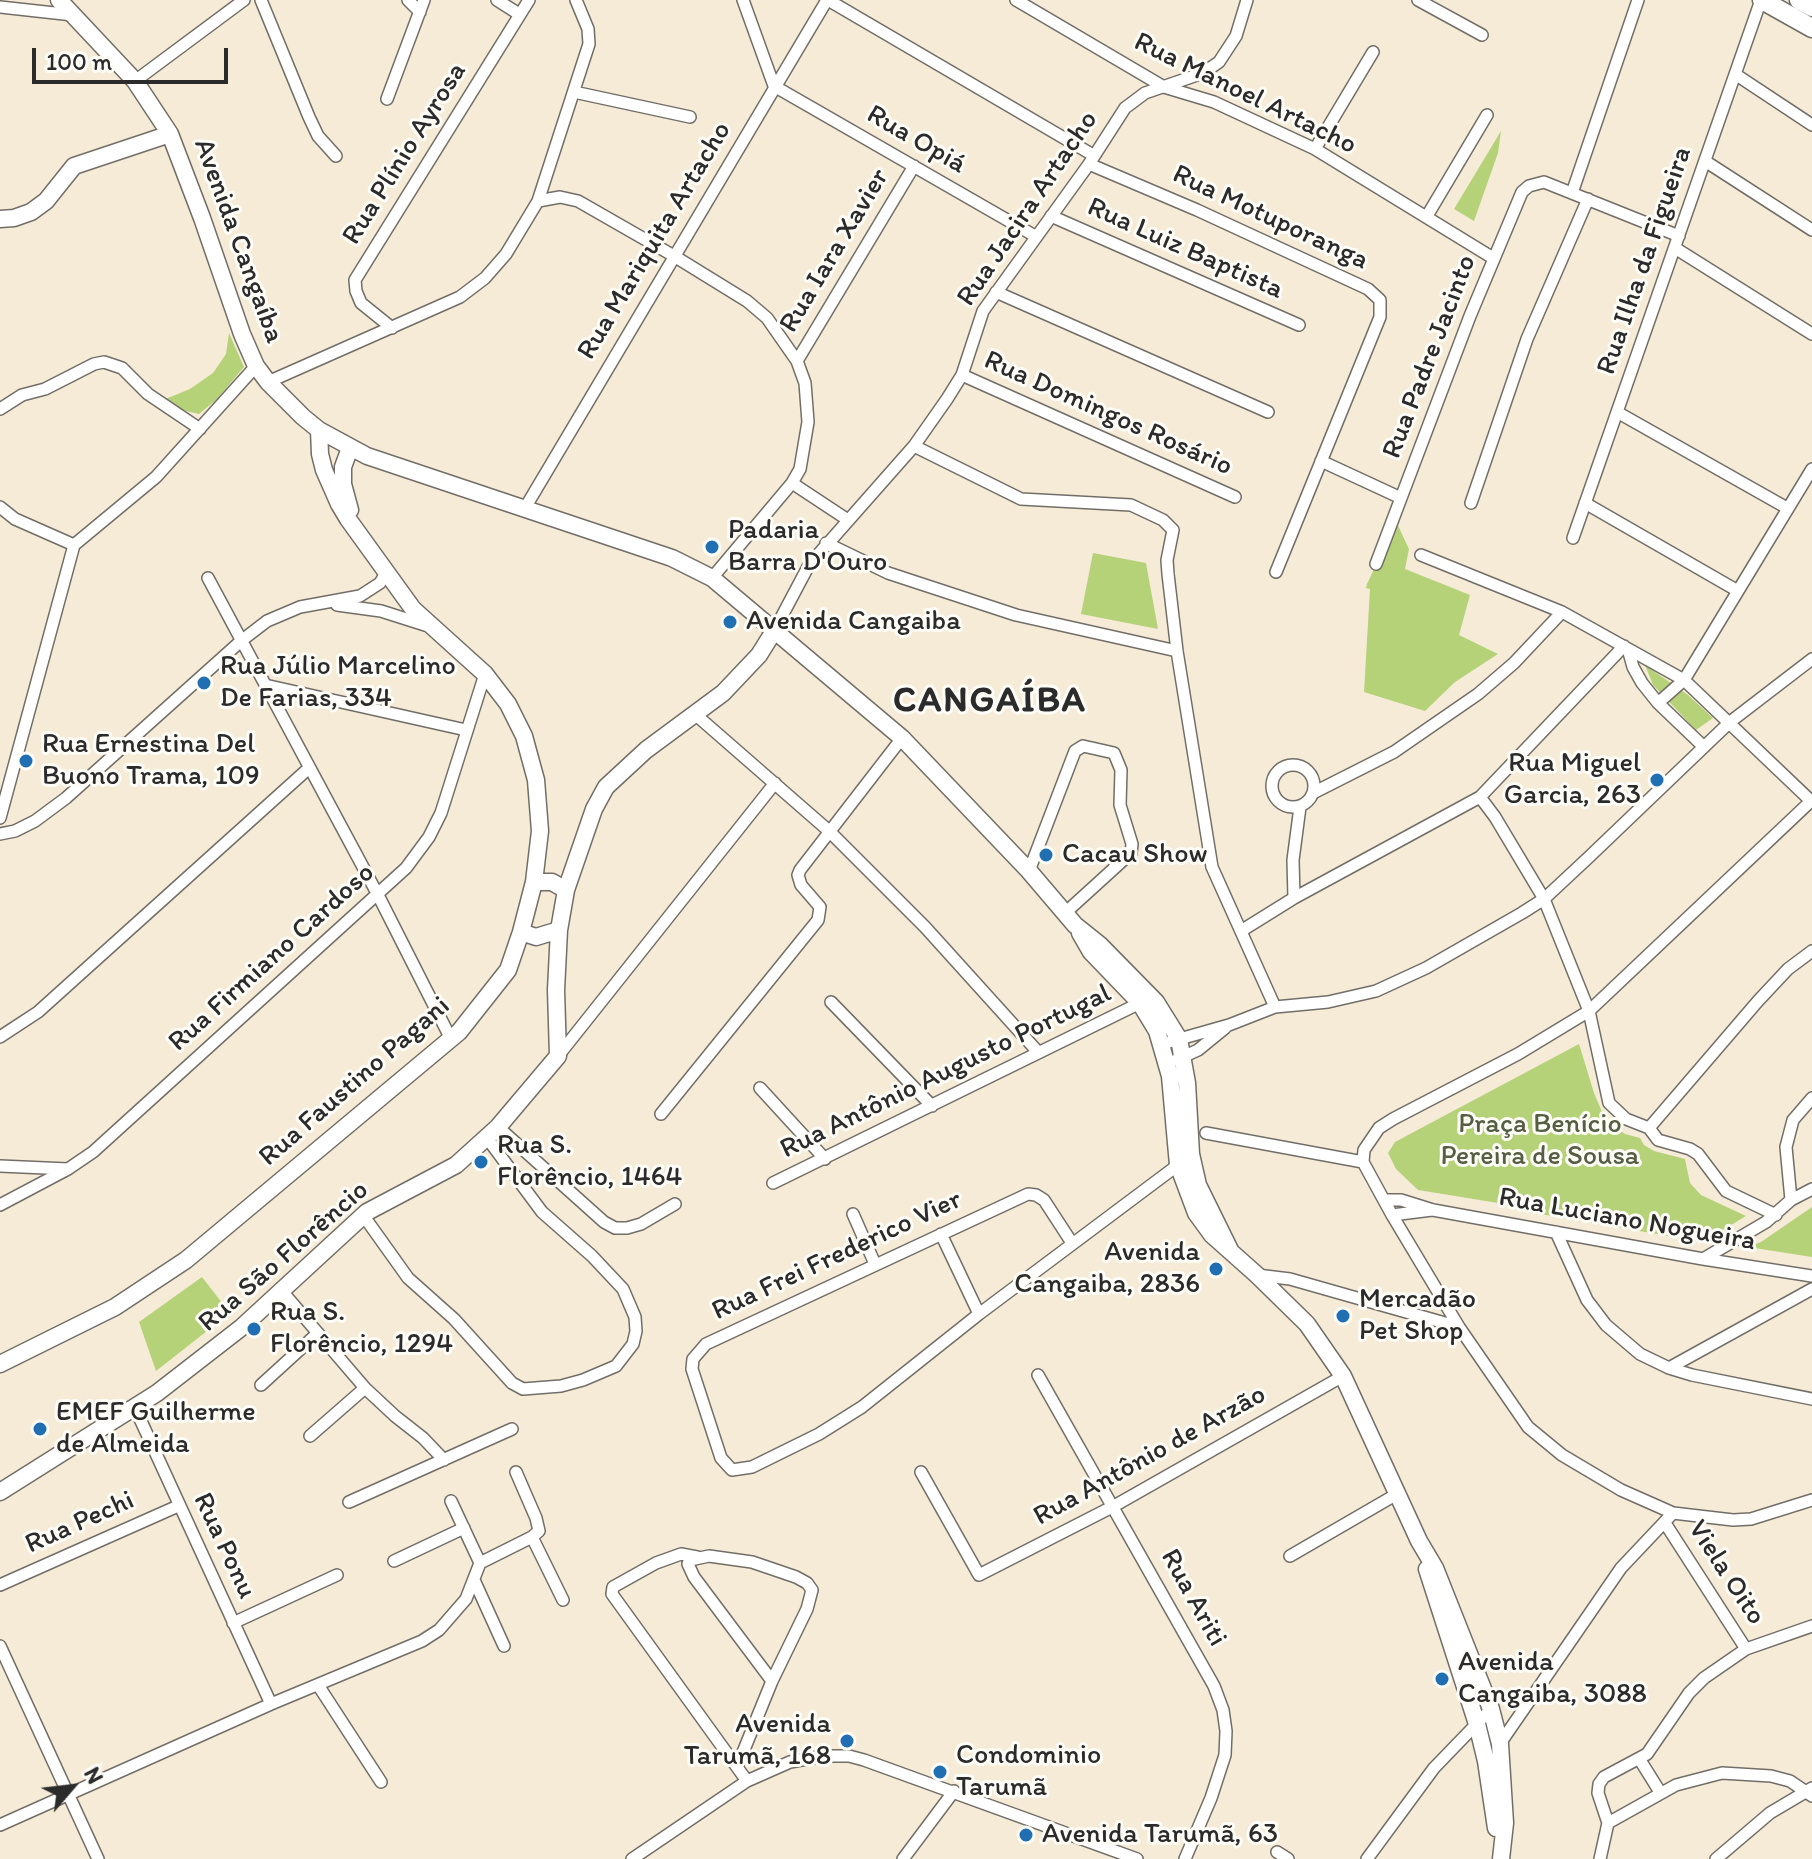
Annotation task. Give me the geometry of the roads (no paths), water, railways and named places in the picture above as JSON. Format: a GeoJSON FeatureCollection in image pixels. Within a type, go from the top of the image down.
{"type":"FeatureCollection","features":[{"type":"Feature","properties":{"kind":"main road","name":"Avenida Cangaíba"},"geometry":{"type":"LineString","coordinates":[[59,0],[135,81],[170,134],[256,366],[268,382],[319,430],[350,448],[407,470],[672,558],[712,578],[774,631]]}},
{"type":"Feature","properties":{"kind":"main road"},"geometry":{"type":"LineString","coordinates":[[1762,0],[1812,28]]}},
{"type":"Feature","properties":{"kind":"main road"},"geometry":{"type":"LineString","coordinates":[[1799,0],[1812,7]]}},
{"type":"Feature","properties":{"kind":"main road"},"geometry":{"type":"LineString","coordinates":[[0,219],[31,212],[46,201],[74,166],[170,134]]}},
{"type":"Feature","properties":{"kind":"main road","name":"Rua Faustino Pagani"},"geometry":{"type":"LineString","coordinates":[[0,1364],[115,1307],[186,1260],[451,1039],[508,970],[521,932],[534,882],[540,831],[536,780],[524,736],[508,704],[485,674],[413,609],[348,519],[331,488],[320,454],[319,430]]}},
{"type":"Feature","properties":{"kind":"main road","name":"Rua Faustino Pagani"},"geometry":{"type":"LineString","coordinates":[[350,448],[343,467],[343,484],[358,530]]}},
{"type":"Feature","properties":{"kind":"main road"},"geometry":{"type":"LineString","coordinates":[[558,1056],[556,990],[559,930],[566,890],[594,809],[606,787],[646,750],[696,715],[743,674],[774,631],[902,738],[1029,871],[1070,919],[1091,952],[1140,1003],[1187,1083],[1191,1154],[1198,1185],[1230,1250]]}},
{"type":"Feature","properties":{"kind":"main road"},"geometry":{"type":"LineString","coordinates":[[534,882],[552,882],[566,890]]}},
{"type":"Feature","properties":{"kind":"main road"},"geometry":{"type":"LineString","coordinates":[[1070,919],[1156,1002],[1179,1039],[1170,1076],[1178,1165],[1196,1213],[1212,1235],[1307,1324],[1343,1376],[1419,1541],[1450,1600],[1491,1709],[1500,1744],[1505,1823],[1501,1859]]}},
{"type":"Feature","properties":{"kind":"main road"},"geometry":{"type":"LineString","coordinates":[[521,932],[536,937],[559,930]]}},
{"type":"Feature","properties":{"kind":"main road","name":"Rua São Florêncio"},"geometry":{"type":"LineString","coordinates":[[0,1492],[135,1408],[209,1355],[363,1215],[456,1165],[493,1132],[558,1056]]}},
{"type":"Feature","properties":{"kind":"main road"},"geometry":{"type":"LineString","coordinates":[[1419,1541],[1437,1606],[1477,1724],[1501,1859]]}},
{"type":"Feature","properties":{"kind":"street"},"geometry":{"type":"LineString","coordinates":[[135,81],[244,0]]}},
{"type":"Feature","properties":{"kind":"street"},"geometry":{"type":"LineString","coordinates":[[261,0],[318,136],[336,156]]}},
{"type":"Feature","properties":{"kind":"street"},"geometry":{"type":"LineString","coordinates":[[387,99],[422,6],[408,0]]}},
{"type":"Feature","properties":{"kind":"street"},"geometry":{"type":"LineString","coordinates":[[497,0],[519,14]]}},
{"type":"Feature","properties":{"kind":"street","name":"Rua Plínio Ayrosa"},"geometry":{"type":"LineString","coordinates":[[392,328],[361,303],[355,280],[529,0]]}},
{"type":"Feature","properties":{"kind":"street"},"geometry":{"type":"LineString","coordinates":[[268,382],[460,297],[485,278],[506,254],[538,201],[589,44],[588,29],[576,0]]}},
{"type":"Feature","properties":{"kind":"street"},"geometry":{"type":"LineString","coordinates":[[743,0],[774,86]]}},
{"type":"Feature","properties":{"kind":"street"},"geometry":{"type":"LineString","coordinates":[[828,0],[1091,160]]}},
{"type":"Feature","properties":{"kind":"street","name":"Rua Mariquita Artacho"},"geometry":{"type":"LineString","coordinates":[[525,508],[828,0]]}},
{"type":"Feature","properties":{"kind":"street","name":"Rua Manoel Artacho"},"geometry":{"type":"LineString","coordinates":[[1016,0],[1164,87],[1214,102],[1315,149],[1493,258]]}},
{"type":"Feature","properties":{"kind":"street","name":"Rua Jacira Artacho"},"geometry":{"type":"LineString","coordinates":[[774,631],[804,573],[826,543],[914,446],[962,375],[983,311],[1125,108],[1145,93],[1203,73],[1219,62],[1236,36],[1247,0]]}},
{"type":"Feature","properties":{"kind":"street"},"geometry":{"type":"LineString","coordinates":[[1638,0],[1572,193],[1677,242],[1812,334]]}},
{"type":"Feature","properties":{"kind":"street","name":"Rua Ilha da Figueira"},"geometry":{"type":"LineString","coordinates":[[1573,538],[1762,0]]}},
{"type":"Feature","properties":{"kind":"street"},"geometry":{"type":"LineString","coordinates":[[1425,2],[1482,35]]}},
{"type":"Feature","properties":{"kind":"street"},"geometry":{"type":"LineString","coordinates":[[0,7],[73,15]]}},
{"type":"Feature","properties":{"kind":"street"},"geometry":{"type":"LineString","coordinates":[[1315,149],[1373,52]]}},
{"type":"Feature","properties":{"kind":"street"},"geometry":{"type":"LineString","coordinates":[[1735,74],[1812,125]]}},
{"type":"Feature","properties":{"kind":"street","name":"Rua Opiá"},"geometry":{"type":"LineString","coordinates":[[774,86],[1035,236]]}},
{"type":"Feature","properties":{"kind":"street"},"geometry":{"type":"LineString","coordinates":[[574,92],[690,117]]}},
{"type":"Feature","properties":{"kind":"street"},"geometry":{"type":"LineString","coordinates":[[1427,216],[1487,115]]}},
{"type":"Feature","properties":{"kind":"street","name":"Rua Motuporanga"},"geometry":{"type":"LineString","coordinates":[[1091,160],[1376,294],[1381,306],[1380,317],[1276,572]]}},
{"type":"Feature","properties":{"kind":"street"},"geometry":{"type":"LineString","coordinates":[[1705,161],[1812,230]]}},
{"type":"Feature","properties":{"kind":"street","name":"Rua Iara Xavier"},"geometry":{"type":"LineString","coordinates":[[797,361],[914,166]]}},
{"type":"Feature","properties":{"kind":"street","name":"Rua Padre Jacinto"},"geometry":{"type":"LineString","coordinates":[[1376,564],[1493,258],[1522,192],[1529,186],[1544,182],[1572,193]]}},
{"type":"Feature","properties":{"kind":"street"},"geometry":{"type":"LineString","coordinates":[[538,201],[560,197],[578,201],[747,301],[767,318],[797,361],[805,383],[808,422],[800,469],[792,483],[712,578]]}},
{"type":"Feature","properties":{"kind":"street"},"geometry":{"type":"LineString","coordinates":[[1471,503],[1527,339],[1588,199]]}},
{"type":"Feature","properties":{"kind":"street","name":"Rua Luiz Baptista"},"geometry":{"type":"LineString","coordinates":[[1051,216],[1299,325]]}},
{"type":"Feature","properties":{"kind":"street"},"geometry":{"type":"LineString","coordinates":[[996,292],[1268,412]]}},
{"type":"Feature","properties":{"kind":"street"},"geometry":{"type":"LineString","coordinates":[[0,409],[22,395],[45,389],[104,362],[122,368],[148,394],[200,429]]}},
{"type":"Feature","properties":{"kind":"street"},"geometry":{"type":"LineString","coordinates":[[0,818],[74,545],[156,477],[256,366]]}},
{"type":"Feature","properties":{"kind":"street","name":"Rua Domingos Rosário"},"geometry":{"type":"LineString","coordinates":[[962,375],[1235,497]]}},
{"type":"Feature","properties":{"kind":"street"},"geometry":{"type":"LineString","coordinates":[[1617,412],[1787,508]]}},
{"type":"Feature","properties":{"kind":"street"},"geometry":{"type":"LineString","coordinates":[[914,446],[1021,499],[1131,505],[1163,520],[1173,530],[1167,560],[1168,574],[1177,651],[1212,867],[1275,1007]]}},
{"type":"Feature","properties":{"kind":"street"},"geometry":{"type":"LineString","coordinates":[[1321,461],[1401,498]]}},
{"type":"Feature","properties":{"kind":"street"},"geometry":{"type":"LineString","coordinates":[[1658,703],[1684,680],[1812,469]]}},
{"type":"Feature","properties":{"kind":"street"},"geometry":{"type":"LineString","coordinates":[[792,483],[848,520]]}},
{"type":"Feature","properties":{"kind":"street"},"geometry":{"type":"LineString","coordinates":[[1585,503],[1738,591]]}},
{"type":"Feature","properties":{"kind":"street"},"geometry":{"type":"LineString","coordinates":[[0,507],[15,519],[74,545]]}},
{"type":"Feature","properties":{"kind":"street"},"geometry":{"type":"LineString","coordinates":[[826,543],[888,573],[1016,615],[1177,651]]}},
{"type":"Feature","properties":{"kind":"street"},"geometry":{"type":"LineString","coordinates":[[1421,555],[1562,612],[1684,680],[1812,801],[1589,1011],[1530,1048],[1379,1128],[1364,1150],[1363,1162],[1459,1327],[1528,1427],[1562,1455],[1669,1518],[1751,1519],[1812,1500]]}},
{"type":"Feature","properties":{"kind":"street"},"geometry":{"type":"LineString","coordinates":[[0,834],[15,831],[35,821],[66,798],[267,621],[317,604],[360,596],[380,583],[386,573]]}},
{"type":"Feature","properties":{"kind":"street"},"geometry":{"type":"LineString","coordinates":[[208,578],[378,895],[451,1039]]}},
{"type":"Feature","properties":{"kind":"street"},"geometry":{"type":"LineString","coordinates":[[317,604],[381,611],[432,627]]}},
{"type":"Feature","properties":{"kind":"street"},"geometry":{"type":"LineString","coordinates":[[1313,793],[1394,752],[1478,694],[1514,663],[1562,612]]}},
{"type":"Feature","properties":{"kind":"street"},"geometry":{"type":"LineString","coordinates":[[1241,931],[1294,898],[1480,797],[1626,648]]}},
{"type":"Feature","properties":{"kind":"street"},"geometry":{"type":"LineString","coordinates":[[1626,648],[1633,667],[1658,703],[1704,747]]}},
{"type":"Feature","properties":{"kind":"street"},"geometry":{"type":"LineString","coordinates":[[1162,1044],[1229,1025],[1275,1007],[1328,1002],[1376,991],[1426,968],[1544,899],[1730,722],[1812,659]]}},
{"type":"Feature","properties":{"kind":"street","name":"Rua Firmiano Cardoso"},"geometry":{"type":"LineString","coordinates":[[0,1205],[68,1169],[124,1125],[406,868],[429,837],[449,790],[485,674]]}},
{"type":"Feature","properties":{"kind":"street"},"geometry":{"type":"LineString","coordinates":[[265,685],[466,730]]}},
{"type":"Feature","properties":{"kind":"street"},"geometry":{"type":"LineString","coordinates":[[696,715],[829,831],[925,927],[1038,1052]]}},
{"type":"Feature","properties":{"kind":"street"},"geometry":{"type":"LineString","coordinates":[[661,1114],[818,920],[820,907],[801,885],[798,875],[902,738]]}},
{"type":"Feature","properties":{"kind":"street"},"geometry":{"type":"LineString","coordinates":[[1029,871],[1075,751],[1083,746],[1114,753],[1121,770],[1120,805],[1132,844],[1131,853],[1070,919]]}},
{"type":"Feature","properties":{"kind":"street"},"geometry":{"type":"LineString","coordinates":[[1290,765],[1304,768],[1313,779],[1313,793],[1300,807],[1286,807],[1275,798],[1271,784],[1278,771],[1290,765]]}},
{"type":"Feature","properties":{"kind":"street"},"geometry":{"type":"LineString","coordinates":[[0,1037],[38,1012],[309,768]]}},
{"type":"Feature","properties":{"kind":"street"},"geometry":{"type":"LineString","coordinates":[[558,1056],[775,783]]}},
{"type":"Feature","properties":{"kind":"street"},"geometry":{"type":"LineString","coordinates":[[1480,797],[1544,899],[1589,1011],[1609,1103],[1626,1119],[1649,1128],[1658,1140],[1698,1154],[1726,1191],[1776,1215]]}},
{"type":"Feature","properties":{"kind":"street"},"geometry":{"type":"LineString","coordinates":[[1294,898],[1293,860],[1300,807]]}},
{"type":"Feature","properties":{"kind":"street"},"geometry":{"type":"LineString","coordinates":[[1649,1128],[1758,1001],[1788,969],[1812,951]]}},
{"type":"Feature","properties":{"kind":"street"},"geometry":{"type":"LineString","coordinates":[[831,1002],[932,1106]]}},
{"type":"Feature","properties":{"kind":"street","name":"Rua Antônio Augusto Portugal"},"geometry":{"type":"LineString","coordinates":[[773,1183],[1140,1003]]}},
{"type":"Feature","properties":{"kind":"street"},"geometry":{"type":"LineString","coordinates":[[1174,1061],[1229,1025]]}},
{"type":"Feature","properties":{"kind":"street"},"geometry":{"type":"LineString","coordinates":[[760,1088],[825,1159]]}},
{"type":"Feature","properties":{"kind":"street"},"geometry":{"type":"LineString","coordinates":[[1791,1200],[1786,1147],[1793,1120],[1812,1098]]}},
{"type":"Feature","properties":{"kind":"street"},"geometry":{"type":"LineString","coordinates":[[493,1132],[615,1228],[641,1224],[675,1204]]}},
{"type":"Feature","properties":{"kind":"street"},"geometry":{"type":"LineString","coordinates":[[363,1215],[408,1278],[454,1319],[512,1383],[523,1389],[561,1386],[616,1366],[633,1344],[636,1331],[635,1317],[623,1289],[592,1256],[542,1212],[493,1132]]}},
{"type":"Feature","properties":{"kind":"street"},"geometry":{"type":"LineString","coordinates":[[1206,1133],[1363,1162]]}},
{"type":"Feature","properties":{"kind":"street"},"geometry":{"type":"LineString","coordinates":[[941,1234],[979,1314],[1178,1165]]}},
{"type":"Feature","properties":{"kind":"street"},"geometry":{"type":"LineString","coordinates":[[0,1166],[68,1169]]}},
{"type":"Feature","properties":{"kind":"street"},"geometry":{"type":"LineString","coordinates":[[1703,1259],[1776,1215],[1791,1200],[1812,1189]]}},
{"type":"Feature","properties":{"kind":"street","name":"Rua Frei Frederico Vier"},"geometry":{"type":"LineString","coordinates":[[979,1314],[862,1407],[819,1434],[752,1467],[732,1470],[721,1458],[698,1390],[693,1359],[706,1344],[1028,1194],[1036,1195],[1050,1207],[1072,1243]]}},
{"type":"Feature","properties":{"kind":"street","name":"Rua Luciano Nogueira"},"geometry":{"type":"LineString","coordinates":[[1384,1200],[1401,1200],[1433,1210],[1812,1276]]}},
{"type":"Feature","properties":{"kind":"street","name":"Rua Luciano Nogueira"},"geometry":{"type":"LineString","coordinates":[[1392,1215],[1433,1210]]}},
{"type":"Feature","properties":{"kind":"street"},"geometry":{"type":"LineString","coordinates":[[853,1214],[875,1264]]}},
{"type":"Feature","properties":{"kind":"street"},"geometry":{"type":"LineString","coordinates":[[1556,1232],[1587,1300],[1606,1325],[1640,1354],[1669,1368],[1812,1399]]}},
{"type":"Feature","properties":{"kind":"street"},"geometry":{"type":"LineString","coordinates":[[1257,1275],[1302,1282],[1459,1327]]}},
{"type":"Feature","properties":{"kind":"street"},"geometry":{"type":"LineString","coordinates":[[1669,1368],[1812,1289]]}},
{"type":"Feature","properties":{"kind":"street"},"geometry":{"type":"LineString","coordinates":[[281,1290],[365,1388],[444,1460]]}},
{"type":"Feature","properties":{"kind":"street"},"geometry":{"type":"LineString","coordinates":[[261,1385],[318,1333]]}},
{"type":"Feature","properties":{"kind":"street","name":"Rua Ariti"},"geometry":{"type":"LineString","coordinates":[[1038,1375],[1214,1686],[1223,1710],[1225,1755],[1185,1859]]}},
{"type":"Feature","properties":{"kind":"street","name":"Rua Antônio de Arzão"},"geometry":{"type":"LineString","coordinates":[[921,1472],[979,1575],[1114,1506],[1343,1376]]}},
{"type":"Feature","properties":{"kind":"street"},"geometry":{"type":"LineString","coordinates":[[310,1436],[365,1388]]}},
{"type":"Feature","properties":{"kind":"street","name":"Rua Ponu"},"geometry":{"type":"LineString","coordinates":[[135,1408],[271,1704]]}},
{"type":"Feature","properties":{"kind":"street"},"geometry":{"type":"LineString","coordinates":[[349,1502],[512,1429]]}},
{"type":"Feature","properties":{"kind":"street"},"geometry":{"type":"LineString","coordinates":[[0,1825],[271,1704],[422,1641],[439,1630],[460,1609],[480,1563],[539,1531],[516,1472]]}},
{"type":"Feature","properties":{"kind":"street"},"geometry":{"type":"LineString","coordinates":[[1290,1556],[1397,1494]]}},
{"type":"Feature","properties":{"kind":"street"},"geometry":{"type":"LineString","coordinates":[[451,1501],[480,1563]]}},
{"type":"Feature","properties":{"kind":"street","name":"Rua Pechi"},"geometry":{"type":"LineString","coordinates":[[0,1585],[178,1506]]}},
{"type":"Feature","properties":{"kind":"street"},"geometry":{"type":"LineString","coordinates":[[1486,1761],[1621,1568],[1669,1518]]}},
{"type":"Feature","properties":{"kind":"street","name":"Viela Oito"},"geometry":{"type":"LineString","coordinates":[[1669,1518],[1746,1649]]}},
{"type":"Feature","properties":{"kind":"street"},"geometry":{"type":"LineString","coordinates":[[394,1561],[464,1528]]}},
{"type":"Feature","properties":{"kind":"street"},"geometry":{"type":"LineString","coordinates":[[532,1537],[563,1600]]}},
{"type":"Feature","properties":{"kind":"street"},"geometry":{"type":"LineString","coordinates":[[737,1767],[772,1681],[807,1609],[812,1595],[810,1586],[796,1577],[752,1562],[726,1556],[681,1554],[656,1563],[613,1587],[612,1594],[747,1781]]}},
{"type":"Feature","properties":{"kind":"street"},"geometry":{"type":"LineString","coordinates":[[697,1557],[688,1564],[694,1577],[772,1681]]}},
{"type":"Feature","properties":{"kind":"street"},"geometry":{"type":"LineString","coordinates":[[233,1623],[337,1575]]}},
{"type":"Feature","properties":{"kind":"street"},"geometry":{"type":"LineString","coordinates":[[473,1580],[504,1646]]}},
{"type":"Feature","properties":{"kind":"street"},"geometry":{"type":"LineString","coordinates":[[1600,1859],[1608,1823],[1600,1800],[1599,1784],[1604,1777],[1640,1760],[1654,1746],[1689,1693],[1704,1678],[1746,1649],[1812,1626]]}},
{"type":"Feature","properties":{"kind":"street"},"geometry":{"type":"LineString","coordinates":[[0,1646],[98,1859]]}},
{"type":"Feature","properties":{"kind":"street"},"geometry":{"type":"LineString","coordinates":[[318,1685],[381,1782]]}},
{"type":"Feature","properties":{"kind":"street"},"geometry":{"type":"LineString","coordinates":[[1367,1859],[1434,1768],[1491,1709]]}},
{"type":"Feature","properties":{"kind":"street"},"geometry":{"type":"LineString","coordinates":[[632,1859],[747,1781],[799,1760],[824,1756],[849,1756],[954,1791],[1137,1859]]}},
{"type":"Feature","properties":{"kind":"street"},"geometry":{"type":"LineString","coordinates":[[1640,1760],[1660,1792]]}},
{"type":"Feature","properties":{"kind":"street"},"geometry":{"type":"LineString","coordinates":[[1608,1823],[1660,1792],[1695,1778],[1722,1773],[1743,1772],[1790,1781],[1810,1792]]}},
{"type":"Feature","properties":{"kind":"street"},"geometry":{"type":"LineString","coordinates":[[903,1859],[954,1791]]}},
{"type":"Feature","properties":{"kind":"street"},"geometry":{"type":"LineString","coordinates":[[1716,1859],[1770,1813],[1810,1792]]}},
{"type":"Feature","properties":{"kind":"street"},"geometry":{"type":"LineString","coordinates":[[1277,1852],[1288,1859]]}},
{"type":"Feature","properties":{"kind":"place","name":"Padaria Barra D'Ouro"},"geometry":{"type":"Point","coordinates":[712,547]}},
{"type":"Feature","properties":{"kind":"place","name":"Avenida Cangaiba"},"geometry":{"type":"Point","coordinates":[730,622]}},
{"type":"Feature","properties":{"kind":"place","name":"Rua Júlio Marcelino De Farias, 334"},"geometry":{"type":"Point","coordinates":[204,683]}},
{"type":"Feature","properties":{"kind":"place","name":"Rua Ernestina Del Buono Trama, 109"},"geometry":{"type":"Point","coordinates":[26,761]}},
{"type":"Feature","properties":{"kind":"place","name":"Rua Miguel Garcia, 263"},"geometry":{"type":"Point","coordinates":[1657,780]}},
{"type":"Feature","properties":{"kind":"place","name":"Cacau Show"},"geometry":{"type":"Point","coordinates":[1046,855]}},
{"type":"Feature","properties":{"kind":"place","name":"Rua S. Florêncio, 1464"},"geometry":{"type":"Point","coordinates":[481,1162]}},
{"type":"Feature","properties":{"kind":"place","name":"Avenida Cangaiba, 2836"},"geometry":{"type":"Point","coordinates":[1216,1269]}},
{"type":"Feature","properties":{"kind":"place","name":"Mercadão Pet Shop"},"geometry":{"type":"Point","coordinates":[1343,1316]}},
{"type":"Feature","properties":{"kind":"place","name":"Rua S. Florêncio, 1294"},"geometry":{"type":"Point","coordinates":[254,1329]}},
{"type":"Feature","properties":{"kind":"place","name":"EMEF Guilherme de Almeida"},"geometry":{"type":"Point","coordinates":[40,1429]}},
{"type":"Feature","properties":{"kind":"place","name":"Avenida Cangaiba, 3088"},"geometry":{"type":"Point","coordinates":[1442,1679]}},
{"type":"Feature","properties":{"kind":"place","name":"Avenida Tarumã, 168"},"geometry":{"type":"Point","coordinates":[847,1741]}},
{"type":"Feature","properties":{"kind":"place","name":"Condominio Tarumã"},"geometry":{"type":"Point","coordinates":[940,1772]}},
{"type":"Feature","properties":{"kind":"place","name":"Avenida Tarumã, 63"},"geometry":{"type":"Point","coordinates":[1026,1835]}},
{"type":"Feature","properties":{"kind":"district","name":"CANGAÍBA"},"geometry":{"type":"Point","coordinates":[990,702]}},
{"type":"Feature","properties":{"kind":"park label","name":"Praça Benício Pereira de Sousa"},"geometry":{"type":"Point","coordinates":[1540,1141]}}]}
